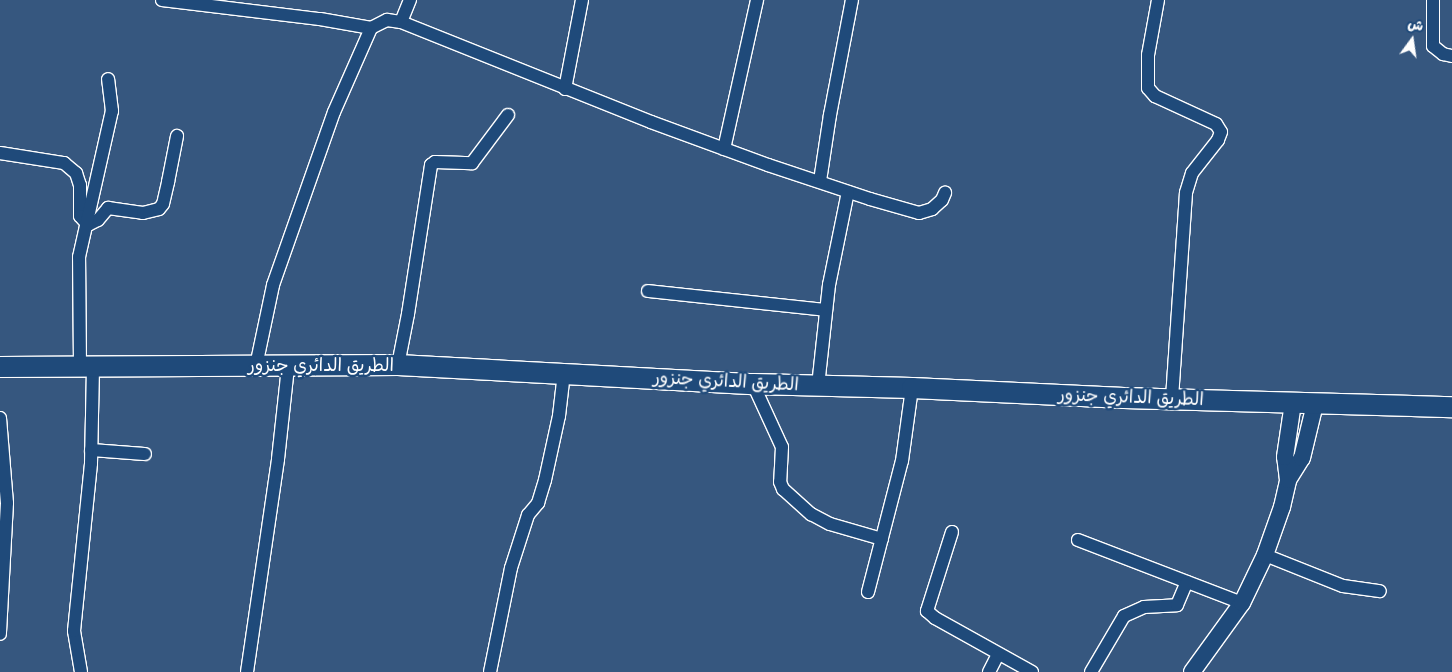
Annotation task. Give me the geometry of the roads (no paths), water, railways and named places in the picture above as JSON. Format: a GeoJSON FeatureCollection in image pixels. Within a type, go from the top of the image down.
{"type":"FeatureCollection","features":[{"type":"Feature","properties":{"kind":"main road","name":"الطريق الدائري جنزور"},"geometry":{"type":"LineString","coordinates":[[0,367],[398,365],[753,384],[912,388],[1172,400],[1452,407]]}},
{"type":"Feature","properties":{"kind":"street"},"geometry":{"type":"LineString","coordinates":[[162,0],[240,5],[371,28],[387,20],[401,22],[565,89],[724,149],[848,192],[919,213],[932,209],[942,200],[945,193]]}},
{"type":"Feature","properties":{"kind":"street"},"geometry":{"type":"LineString","coordinates":[[401,22],[410,0]]}},
{"type":"Feature","properties":{"kind":"street"},"geometry":{"type":"LineString","coordinates":[[565,89],[582,0]]}},
{"type":"Feature","properties":{"kind":"street"},"geometry":{"type":"LineString","coordinates":[[724,149],[757,0]]}},
{"type":"Feature","properties":{"kind":"street"},"geometry":{"type":"LineString","coordinates":[[820,181],[830,115],[852,0]]}},
{"type":"Feature","properties":{"kind":"street"},"geometry":{"type":"LineString","coordinates":[[1158,0],[1148,55],[1148,88],[1156,96],[1216,124],[1221,132],[1218,140],[1192,173],[1187,188],[1172,400]]}},
{"type":"Feature","properties":{"kind":"street"},"geometry":{"type":"LineString","coordinates":[[1433,0],[1433,46],[1443,54],[1452,56]]}},
{"type":"Feature","properties":{"kind":"street"},"geometry":{"type":"LineString","coordinates":[[256,366],[273,285],[285,246],[324,136],[371,28]]}},
{"type":"Feature","properties":{"kind":"street"},"geometry":{"type":"LineString","coordinates":[[81,672],[74,631],[92,450],[87,366],[78,275],[79,257],[88,225],[112,111],[108,79]]}},
{"type":"Feature","properties":{"kind":"street"},"geometry":{"type":"LineString","coordinates":[[398,365],[408,314],[431,165],[435,162],[472,163],[508,115]]}},
{"type":"Feature","properties":{"kind":"street"},"geometry":{"type":"LineString","coordinates":[[88,225],[98,220],[108,208],[143,212],[158,209],[163,204],[177,136]]}},
{"type":"Feature","properties":{"kind":"street"},"geometry":{"type":"LineString","coordinates":[[0,153],[64,163],[76,173],[80,186],[80,216],[88,225]]}},
{"type":"Feature","properties":{"kind":"street"},"geometry":{"type":"LineString","coordinates":[[818,386],[829,285],[848,192]]}},
{"type":"Feature","properties":{"kind":"street"},"geometry":{"type":"LineString","coordinates":[[648,291],[826,310]]}},
{"type":"Feature","properties":{"kind":"street"},"geometry":{"type":"LineString","coordinates":[[247,672],[278,459],[288,367]]}},
{"type":"Feature","properties":{"kind":"street"},"geometry":{"type":"LineString","coordinates":[[490,672],[511,568],[528,516],[538,503],[548,471],[559,416],[564,373]]}},
{"type":"Feature","properties":{"kind":"street"},"geometry":{"type":"LineString","coordinates":[[753,384],[782,447],[780,475],[783,489],[811,514],[830,524],[882,539]]}},
{"type":"Feature","properties":{"kind":"street"},"geometry":{"type":"LineString","coordinates":[[868,592],[903,454],[912,388]]}},
{"type":"Feature","properties":{"kind":"street"},"geometry":{"type":"LineString","coordinates":[[1288,480],[1285,457],[1293,403]]}},
{"type":"Feature","properties":{"kind":"street"},"geometry":{"type":"LineString","coordinates":[[1192,672],[1242,603],[1265,555],[1282,507],[1288,480],[1302,458],[1315,404]]}},
{"type":"Feature","properties":{"kind":"street"},"geometry":{"type":"LineString","coordinates":[[0,418],[7,503],[0,634]]}},
{"type":"Feature","properties":{"kind":"street"},"geometry":{"type":"LineString","coordinates":[[92,450],[145,454]]}},
{"type":"Feature","properties":{"kind":"street"},"geometry":{"type":"LineString","coordinates":[[952,532],[927,611],[935,618],[1032,672]]}},
{"type":"Feature","properties":{"kind":"street"},"geometry":{"type":"LineString","coordinates":[[1078,540],[1242,603]]}},
{"type":"Feature","properties":{"kind":"street"},"geometry":{"type":"LineString","coordinates":[[1265,555],[1343,586],[1380,591]]}},
{"type":"Feature","properties":{"kind":"street"},"geometry":{"type":"LineString","coordinates":[[1092,672],[1124,616],[1144,607],[1177,605],[1187,582]]}},
{"type":"Feature","properties":{"kind":"street"},"geometry":{"type":"LineString","coordinates":[[989,672],[998,654]]}}]}
